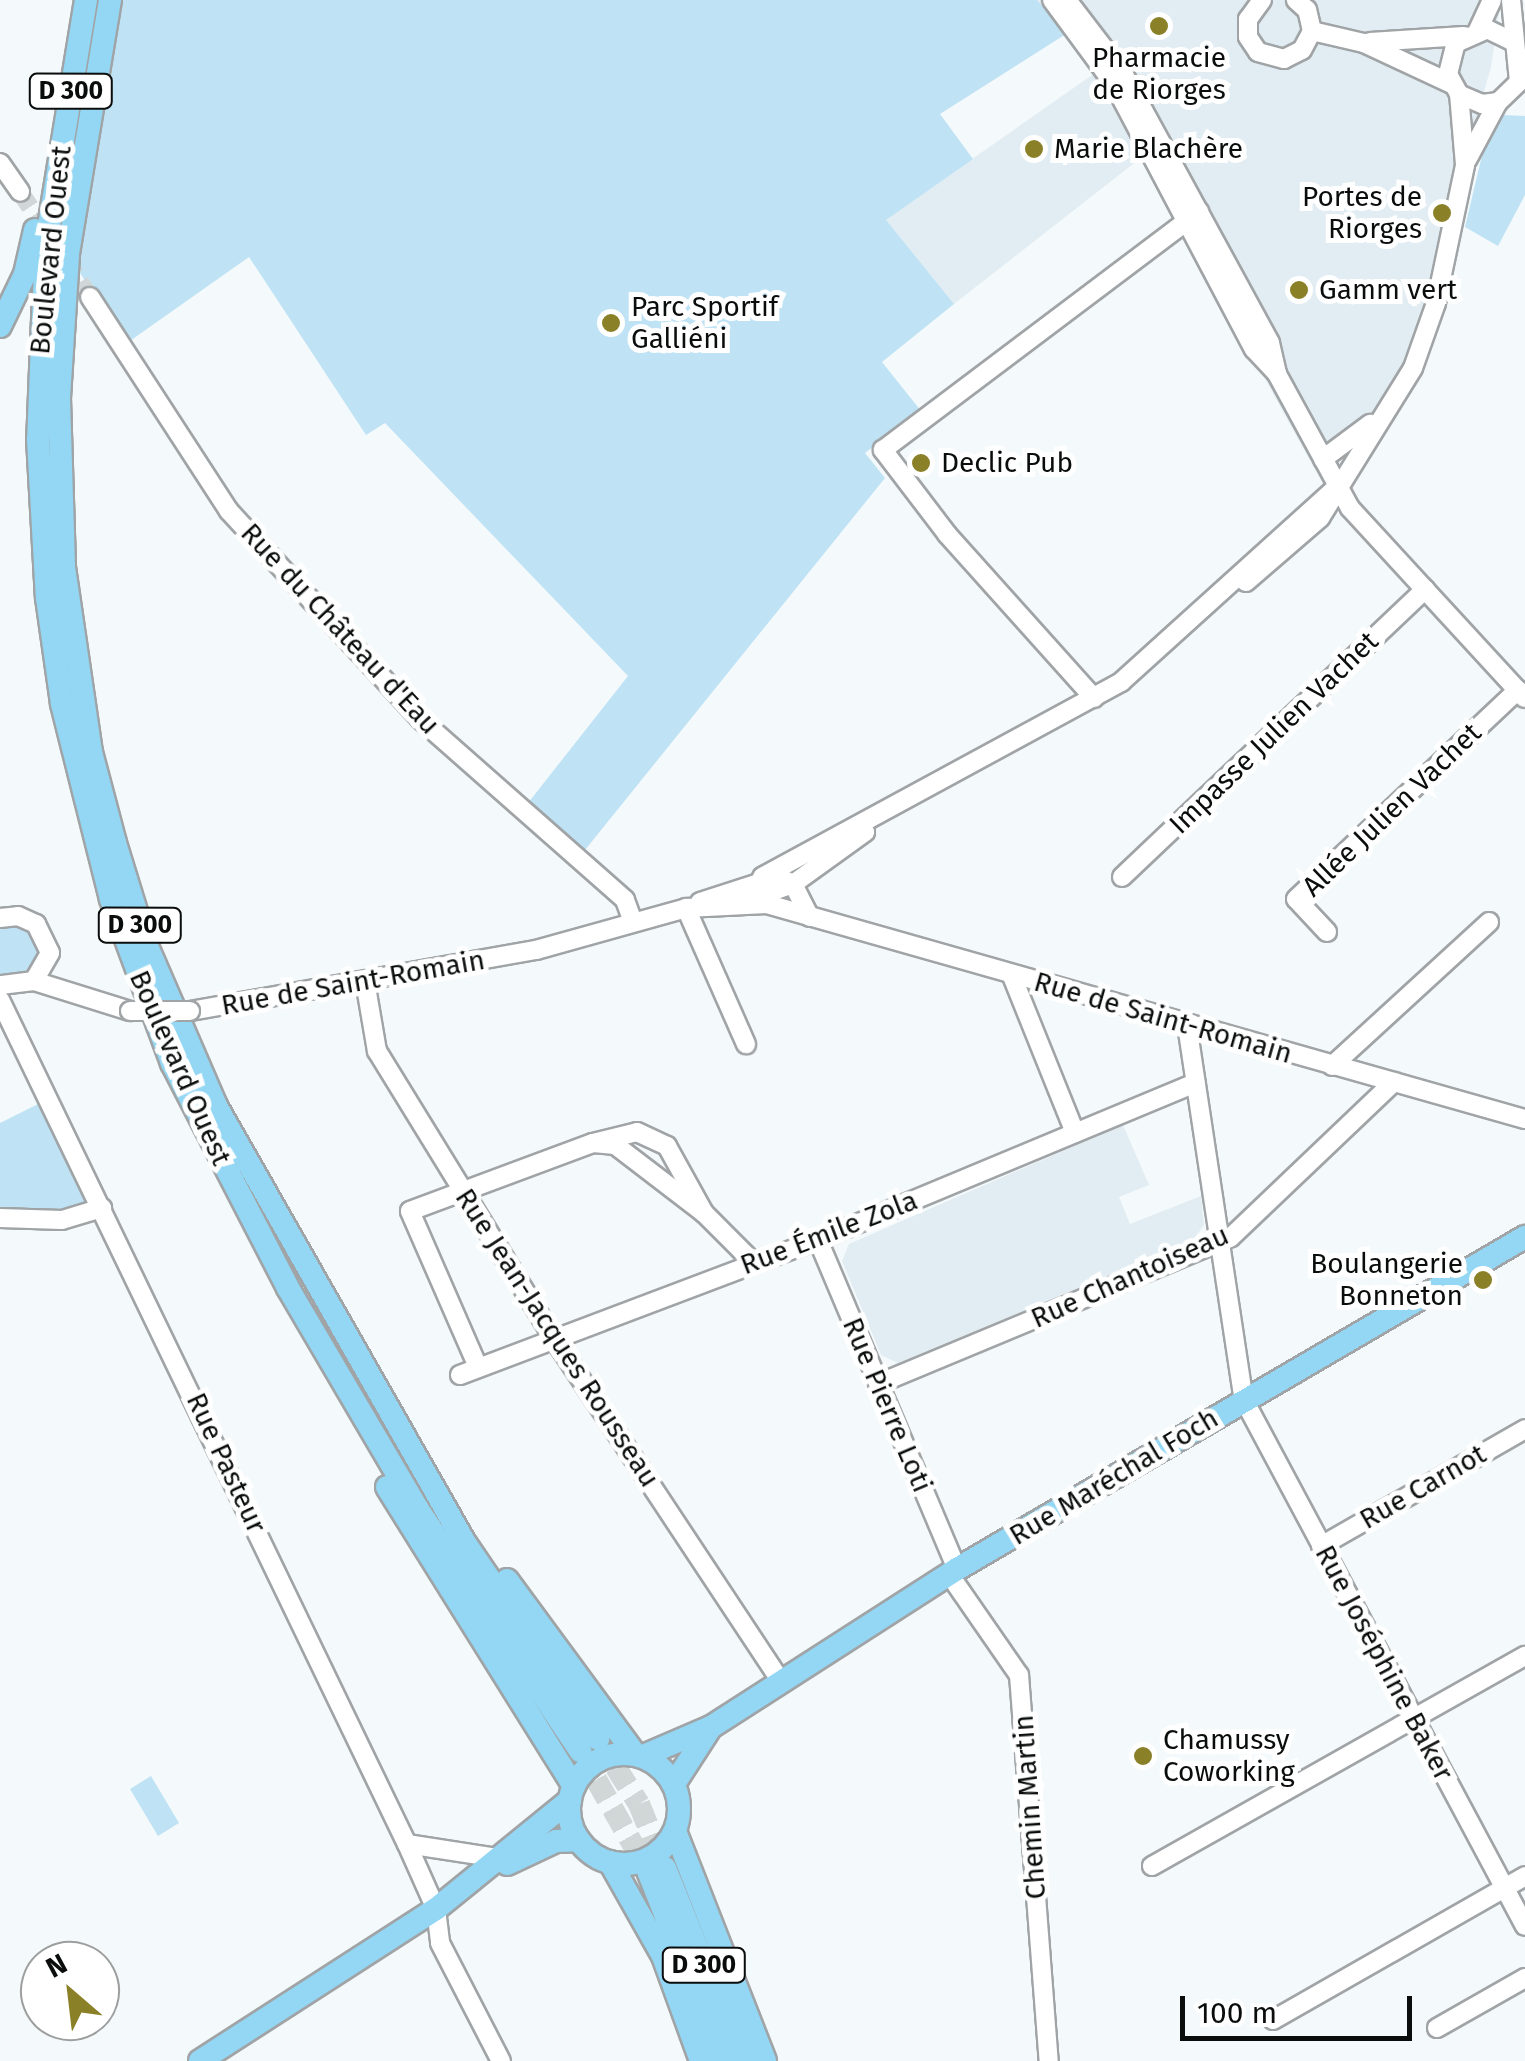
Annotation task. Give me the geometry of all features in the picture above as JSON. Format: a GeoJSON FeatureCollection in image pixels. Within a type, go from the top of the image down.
{"type":"FeatureCollection","features":[{"type":"Feature","properties":{"kind":"main road","name":"Boulevard Ouest"},"geometry":{"type":"LineString","coordinates":[[86,0],[40,305],[38,439],[47,598],[76,772],[138,981],[198,1116],[288,1288],[417,1508],[589,1745],[464,1543],[216,1106],[146,944],[91,752],[64,567],[59,398],[73,220],[110,0]]}},
{"type":"Feature","properties":{"kind":"main road"},"geometry":{"type":"LineString","coordinates":[[0,326],[56,182]]}},
{"type":"Feature","properties":{"kind":"main road","name":"Rue Maréchal Foch"},"geometry":{"type":"LineString","coordinates":[[639,1755],[710,1727],[953,1572],[1525,1237]]}},
{"type":"Feature","properties":{"kind":"main road"},"geometry":{"type":"LineString","coordinates":[[288,1288],[403,1516],[572,1793],[579,1840]]}},
{"type":"Feature","properties":{"kind":"main road"},"geometry":{"type":"LineString","coordinates":[[415,1457],[639,1755],[674,1784],[675,1831],[765,2061]]}},
{"type":"Feature","properties":{"kind":"main road","name":"Rue Maréchal Foch"},"geometry":{"type":"LineString","coordinates":[[674,1784],[710,1727]]}},
{"type":"Feature","properties":{"kind":"main road"},"geometry":{"type":"LineString","coordinates":[[200,2061],[436,1909],[572,1793],[601,1758],[639,1755]]}},
{"type":"Feature","properties":{"kind":"main road"},"geometry":{"type":"LineString","coordinates":[[610,1862],[645,1860],[675,1831]]}},
{"type":"Feature","properties":{"kind":"main road"},"geometry":{"type":"LineString","coordinates":[[455,1890],[556,1841],[579,1840],[610,1862],[663,1956],[701,2061]]}},
{"type":"Feature","properties":{"kind":"main road","name":"D 300"},"geometry":{"type":"LineString","coordinates":[[722,2061],[657,1870],[743,2061]]}},
{"type":"Feature","properties":{"kind":"street"},"geometry":{"type":"LineString","coordinates":[[1052,0],[1114,84],[1270,343],[1277,374],[1337,487],[1521,694]]}},
{"type":"Feature","properties":{"kind":"street"},"geometry":{"type":"LineString","coordinates":[[1068,0],[1124,73],[1193,215]]}},
{"type":"Feature","properties":{"kind":"street"},"geometry":{"type":"LineString","coordinates":[[1262,0],[1246,28],[1262,55],[1294,56],[1312,31],[1307,10],[1296,0]]}},
{"type":"Feature","properties":{"kind":"street"},"geometry":{"type":"LineString","coordinates":[[779,884],[904,803],[1094,698],[1274,560],[1320,518],[1413,368],[1436,303],[1464,164],[1450,52],[1471,33],[1492,0]]}},
{"type":"Feature","properties":{"kind":"street"},"geometry":{"type":"LineString","coordinates":[[1464,164],[1523,68],[1512,41],[1512,0]]}},
{"type":"Feature","properties":{"kind":"street"},"geometry":{"type":"LineString","coordinates":[[1312,31],[1364,43],[1482,104],[1525,101]]}},
{"type":"Feature","properties":{"kind":"street"},"geometry":{"type":"LineString","coordinates":[[1364,43],[1471,33],[1512,41]]}},
{"type":"Feature","properties":{"kind":"street"},"geometry":{"type":"LineString","coordinates":[[0,163],[20,192]]}},
{"type":"Feature","properties":{"kind":"street"},"geometry":{"type":"LineString","coordinates":[[1094,698],[947,534],[883,450],[1193,215]]}},
{"type":"Feature","properties":{"kind":"street","name":"Rue du Château d'Eau"},"geometry":{"type":"LineString","coordinates":[[90,296],[229,511],[420,718],[624,900],[633,922]]}},
{"type":"Feature","properties":{"kind":"street"},"geometry":{"type":"LineString","coordinates":[[1323,459],[1366,430],[1413,368]]}},
{"type":"Feature","properties":{"kind":"street","name":"Impasse Julien Vachet"},"geometry":{"type":"LineString","coordinates":[[1122,877],[1425,589]]}},
{"type":"Feature","properties":{"kind":"street","name":"Allée Julien Vachet"},"geometry":{"type":"LineString","coordinates":[[1327,932],[1296,898],[1521,694]]}},
{"type":"Feature","properties":{"kind":"street","name":"Rue de Saint-Romain"},"geometry":{"type":"LineString","coordinates":[[686,908],[736,903],[779,884]]}},
{"type":"Feature","properties":{"kind":"street","name":"Rue de Saint-Romain"},"geometry":{"type":"LineString","coordinates":[[0,985],[28,984],[130,1012],[190,1011],[536,950],[779,884]]}},
{"type":"Feature","properties":{"kind":"street","name":"Rue de Saint-Romain"},"geometry":{"type":"LineString","coordinates":[[779,884],[810,917],[1522,1118]]}},
{"type":"Feature","properties":{"kind":"street"},"geometry":{"type":"LineString","coordinates":[[686,908],[746,1044]]}},
{"type":"Feature","properties":{"kind":"street"},"geometry":{"type":"LineString","coordinates":[[4,915],[41,928],[49,960],[76,995]]}},
{"type":"Feature","properties":{"kind":"street"},"geometry":{"type":"LineString","coordinates":[[1332,1066],[1489,922]]}},
{"type":"Feature","properties":{"kind":"street"},"geometry":{"type":"LineString","coordinates":[[10,1021],[28,984],[49,960]]}},
{"type":"Feature","properties":{"kind":"street"},"geometry":{"type":"LineString","coordinates":[[1012,976],[1076,1132]]}},
{"type":"Feature","properties":{"kind":"street","name":"Rue Jean-Jacques Rousseau"},"geometry":{"type":"LineString","coordinates":[[365,981],[376,1051],[553,1337],[781,1681]]}},
{"type":"Feature","properties":{"kind":"street","name":"Rue Pasteur"},"geometry":{"type":"LineString","coordinates":[[0,1000],[406,1844],[436,1909],[440,1943],[501,2061]]}},
{"type":"Feature","properties":{"kind":"street","name":"Rue Joséphine Baker"},"geometry":{"type":"LineString","coordinates":[[1187,1025],[1244,1400],[1525,1926]]}},
{"type":"Feature","properties":{"kind":"street","name":"Rue Chantoiseau"},"geometry":{"type":"LineString","coordinates":[[878,1384],[1219,1244],[1394,1082]]}},
{"type":"Feature","properties":{"kind":"street","name":"Rue Émile Zola"},"geometry":{"type":"LineString","coordinates":[[460,1375],[818,1240],[1196,1083]]}},
{"type":"Feature","properties":{"kind":"street"},"geometry":{"type":"LineString","coordinates":[[478,1367],[410,1211],[593,1143],[637,1132],[652,1136],[677,1160],[704,1213]]}},
{"type":"Feature","properties":{"kind":"street"},"geometry":{"type":"LineString","coordinates":[[593,1143],[615,1145],[704,1213],[754,1264]]}},
{"type":"Feature","properties":{"kind":"street"},"geometry":{"type":"LineString","coordinates":[[0,1218],[62,1220],[102,1208]]}},
{"type":"Feature","properties":{"kind":"street","name":"Rue Pierre Loti"},"geometry":{"type":"LineString","coordinates":[[818,1240],[953,1572]]}},
{"type":"Feature","properties":{"kind":"street","name":"Rue Carnot"},"geometry":{"type":"LineString","coordinates":[[1322,1546],[1525,1429]]}},
{"type":"Feature","properties":{"kind":"street","name":"Chemin Martin"},"geometry":{"type":"LineString","coordinates":[[953,1572],[1020,1676],[1049,2061]]}},
{"type":"Feature","properties":{"kind":"street"},"geometry":{"type":"LineString","coordinates":[[1152,1866],[1525,1656]]}},
{"type":"Feature","properties":{"kind":"street"},"geometry":{"type":"LineString","coordinates":[[406,1844],[497,1858]]}},
{"type":"Feature","properties":{"kind":"street"},"geometry":{"type":"LineString","coordinates":[[1272,2020],[1525,1876]]}},
{"type":"Feature","properties":{"kind":"street"},"geometry":{"type":"LineString","coordinates":[[1437,2028],[1525,1978]]}},
{"type":"Feature","properties":{"kind":"shaded area","name":"Parc Sportif Galliéni"},"geometry":{"type":"Polygon","coordinates":[[[118,0],[1037,0],[1066,34],[940,114],[973,159],[886,220],[954,304],[882,362],[921,411],[865,453],[885,478],[585,850],[528,803],[628,676],[385,423],[366,435],[249,257],[127,343],[76,267],[118,0]]]}},
{"type":"Feature","properties":{"kind":"shaded area"},"geometry":{"type":"Polygon","coordinates":[[[1037,0],[1501,0],[1491,67],[1407,365],[1323,484],[1142,157],[954,304],[885,220],[1095,73],[1037,0]]]}},
{"type":"Feature","properties":{"kind":"shaded area"},"geometry":{"type":"Polygon","coordinates":[[[1504,115],[1525,116],[1525,195],[1498,246],[1465,227],[1488,130],[1504,115]]]}},
{"type":"Feature","properties":{"kind":"shaded area"},"geometry":{"type":"Polygon","coordinates":[[[12,923],[29,928],[41,952],[27,974],[10,978],[0,974],[0,927],[12,923]]]}},
{"type":"Feature","properties":{"kind":"shaded area"},"geometry":{"type":"Polygon","coordinates":[[[42,1102],[90,1202],[60,1213],[0,1213],[0,1123],[42,1102]]]}},
{"type":"Feature","properties":{"kind":"shaded area"},"geometry":{"type":"Polygon","coordinates":[[[1123,1125],[1149,1185],[1119,1197],[1130,1224],[1201,1196],[1204,1225],[1193,1240],[898,1363],[881,1355],[842,1261],[849,1244],[1123,1125]]]}},
{"type":"Feature","properties":{"kind":"shaded area"},"geometry":{"type":"Polygon","coordinates":[[[151,1776],[179,1823],[158,1836],[130,1789],[151,1776]]]}},
{"type":"Feature","properties":{"kind":"tunnel"},"geometry":{"type":"LineString","coordinates":[[20,192],[51,238]]}},
{"type":"Feature","properties":{"kind":"tunnel"},"geometry":{"type":"LineString","coordinates":[[65,260],[90,297]]}},
{"type":"Feature","properties":{"kind":"tunnel"},"geometry":{"type":"LineString","coordinates":[[598,1739],[639,1804],[665,1868]]}},
{"type":"Feature","properties":{"kind":"tunnel"},"geometry":{"type":"LineString","coordinates":[[580,1751],[648,1871]]}},
{"type":"Feature","properties":{"kind":"place","name":"Pharmacie de Riorges"},"geometry":{"type":"Point","coordinates":[1159,26]}},
{"type":"Feature","properties":{"kind":"place","name":"Marie Blachère"},"geometry":{"type":"Point","coordinates":[1034,149]}},
{"type":"Feature","properties":{"kind":"place","name":"Portes de Riorges"},"geometry":{"type":"Point","coordinates":[1442,213]}},
{"type":"Feature","properties":{"kind":"place","name":"Gamm vert"},"geometry":{"type":"Point","coordinates":[1299,290]}},
{"type":"Feature","properties":{"kind":"place","name":"Parc Sportif Galliéni"},"geometry":{"type":"Point","coordinates":[611,323]}},
{"type":"Feature","properties":{"kind":"place","name":"Declic Pub"},"geometry":{"type":"Point","coordinates":[921,463]}},
{"type":"Feature","properties":{"kind":"place","name":"Boulangerie Bonneton"},"geometry":{"type":"Point","coordinates":[1483,1280]}},
{"type":"Feature","properties":{"kind":"place","name":"Chamussy Coworking"},"geometry":{"type":"Point","coordinates":[1143,1756]}}]}
